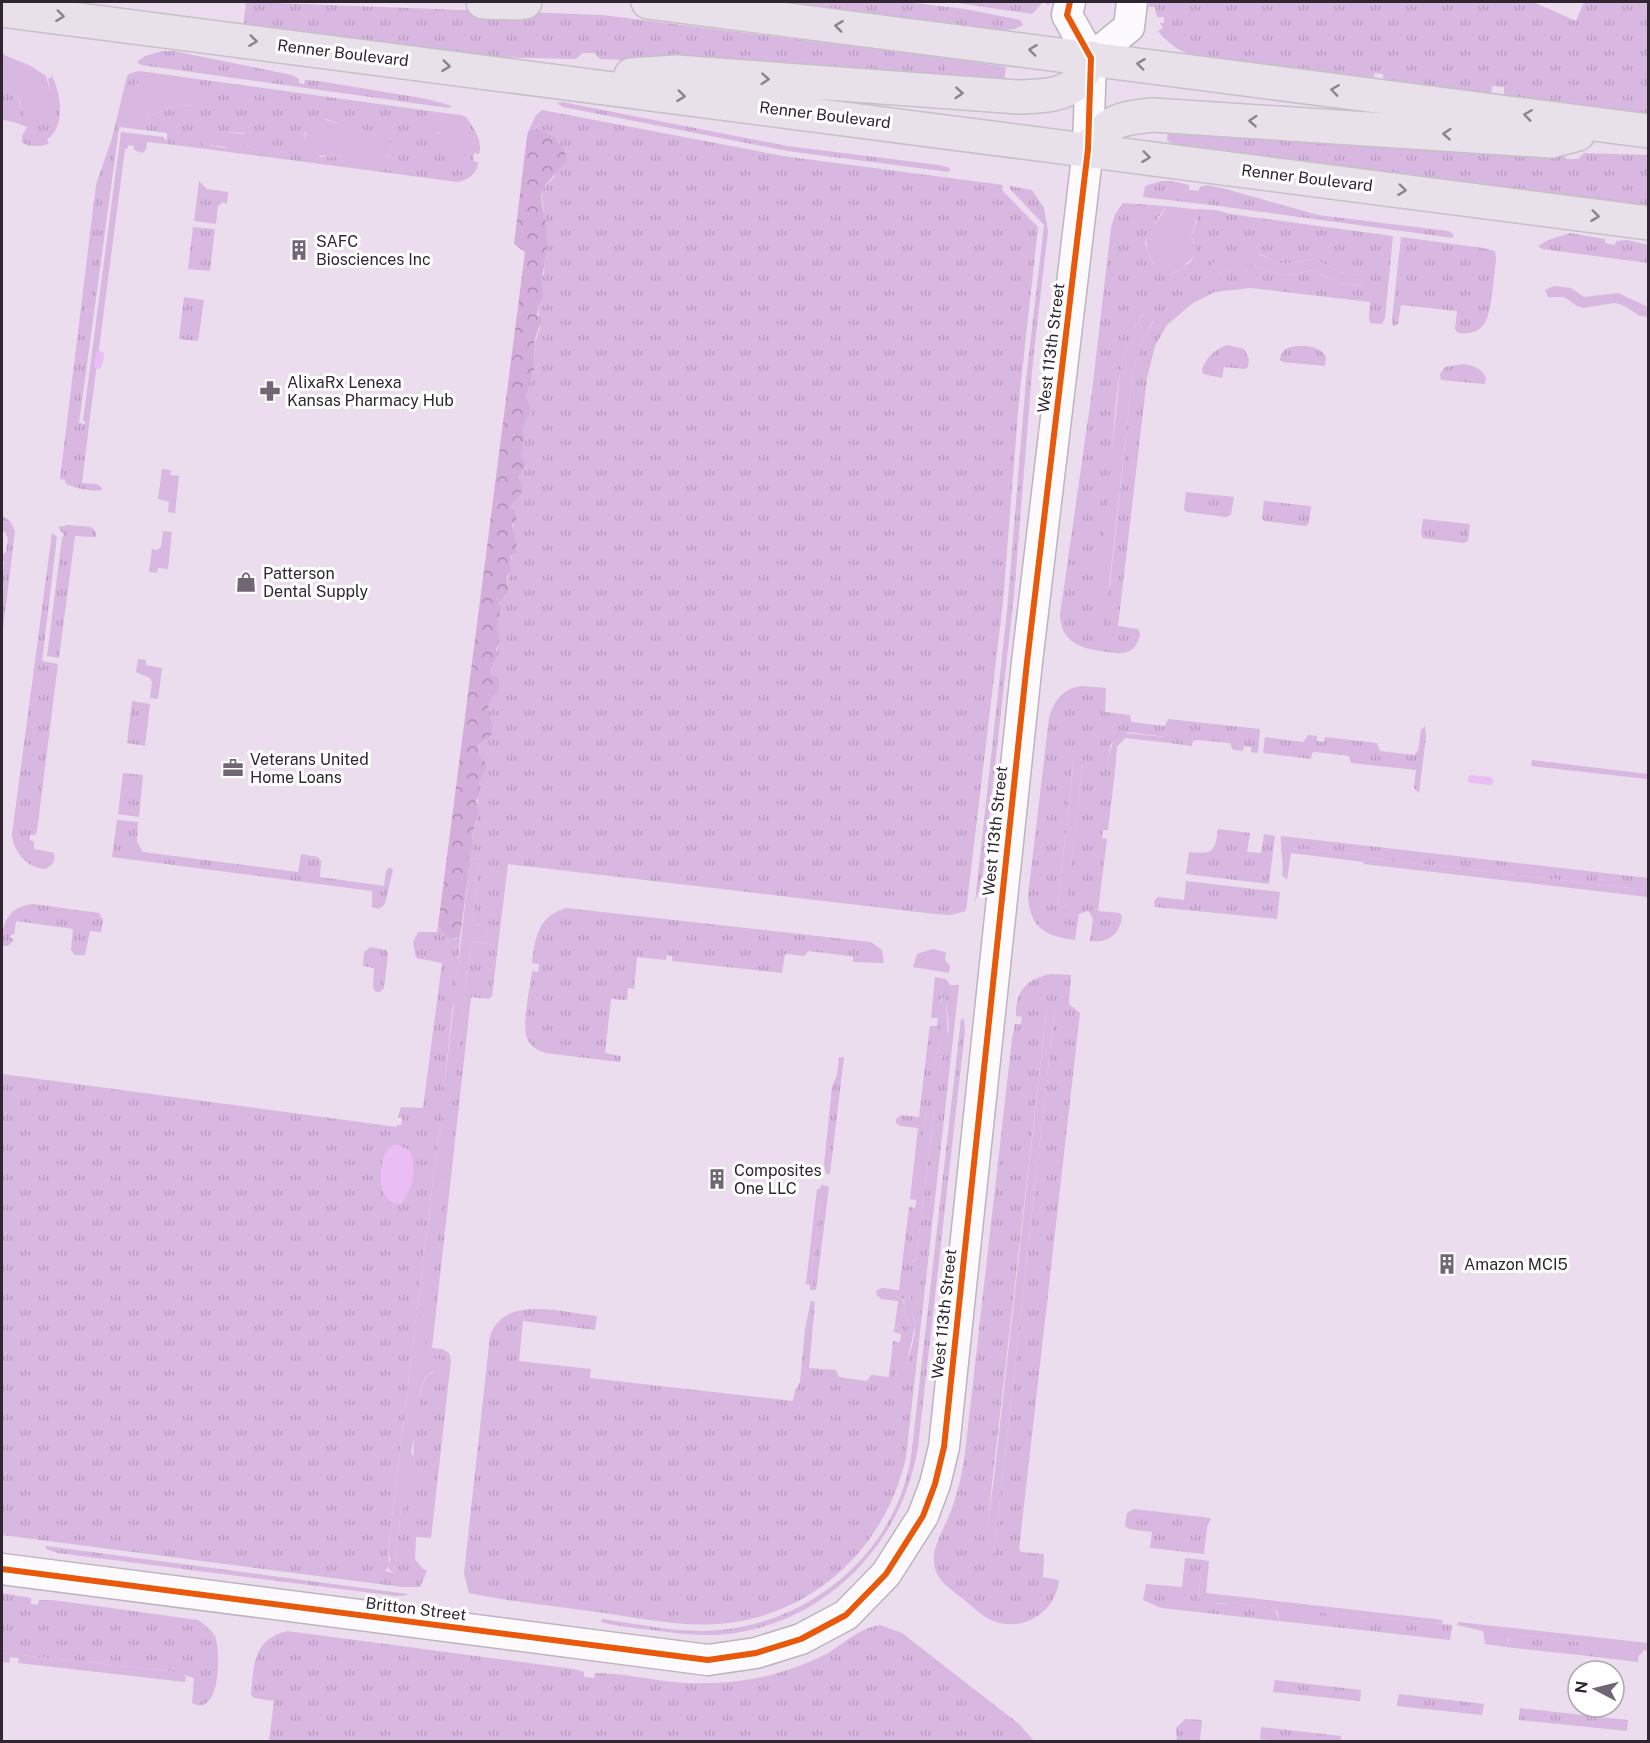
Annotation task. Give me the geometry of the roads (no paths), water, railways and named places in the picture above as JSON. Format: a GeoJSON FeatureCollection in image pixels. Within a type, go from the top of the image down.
{"type":"FeatureCollection","features":[{"type":"Feature","properties":{"kind":"main road"},"geometry":{"type":"LineString","coordinates":[[483,2],[525,2]]}},
{"type":"Feature","properties":{"kind":"main road"},"geometry":{"type":"LineString","coordinates":[[648,2],[1648,131]]}},
{"type":"Feature","properties":{"kind":"main road","name":"Renner Boulevard"},"geometry":{"type":"LineString","coordinates":[[2,10],[106,11],[560,81],[1648,223]]}},
{"type":"Feature","properties":{"kind":"main road"},"geometry":{"type":"LineString","coordinates":[[560,81],[676,72],[1019,97],[1049,95],[1066,90],[1077,83],[1090,58]]}},
{"type":"Feature","properties":{"kind":"main road"},"geometry":{"type":"LineString","coordinates":[[1088,149],[1108,125],[1126,118],[1153,115],[1551,141],[1609,126]]}},
{"type":"Feature","properties":{"kind":"street","name":"West 113th Street"},"geometry":{"type":"LineString","coordinates":[[824,1627],[846,1615],[886,1574],[922,1516],[935,1484],[944,1447],[1027,662],[1088,149],[1090,58],[1067,15],[1070,2]]}},
{"type":"Feature","properties":{"kind":"street"},"geometry":{"type":"LineString","coordinates":[[1090,58],[1129,27],[1132,2]]}},
{"type":"Feature","properties":{"kind":"street","name":"Britton Street"},"geometry":{"type":"LineString","coordinates":[[2,1569],[708,1660],[756,1653],[801,1639],[824,1627]]}},
{"type":"Feature","properties":{"kind":"waterway"},"geometry":{"type":"LineString","coordinates":[[98,365],[100,355]]}},
{"type":"Feature","properties":{"kind":"waterway"},"geometry":{"type":"LineString","coordinates":[[1472,779],[1489,781]]}},
{"type":"Feature","properties":{"kind":"place","name":"SAFC Biosciences Inc"},"geometry":{"type":"Point","coordinates":[299,250]}},
{"type":"Feature","properties":{"kind":"place","name":"AlixaRx Lenexa Kansas Pharmacy Hub"},"geometry":{"type":"Point","coordinates":[270,391]}},
{"type":"Feature","properties":{"kind":"place","name":"Patterson Dental Supply"},"geometry":{"type":"Point","coordinates":[246,582]}},
{"type":"Feature","properties":{"kind":"place","name":"Veterans United Home Loans"},"geometry":{"type":"Point","coordinates":[233,768]}},
{"type":"Feature","properties":{"kind":"place","name":"Composites One LLC"},"geometry":{"type":"Point","coordinates":[717,1179]}},
{"type":"Feature","properties":{"kind":"place","name":"Amazon MCI5"},"geometry":{"type":"Point","coordinates":[1447,1264]}}]}
